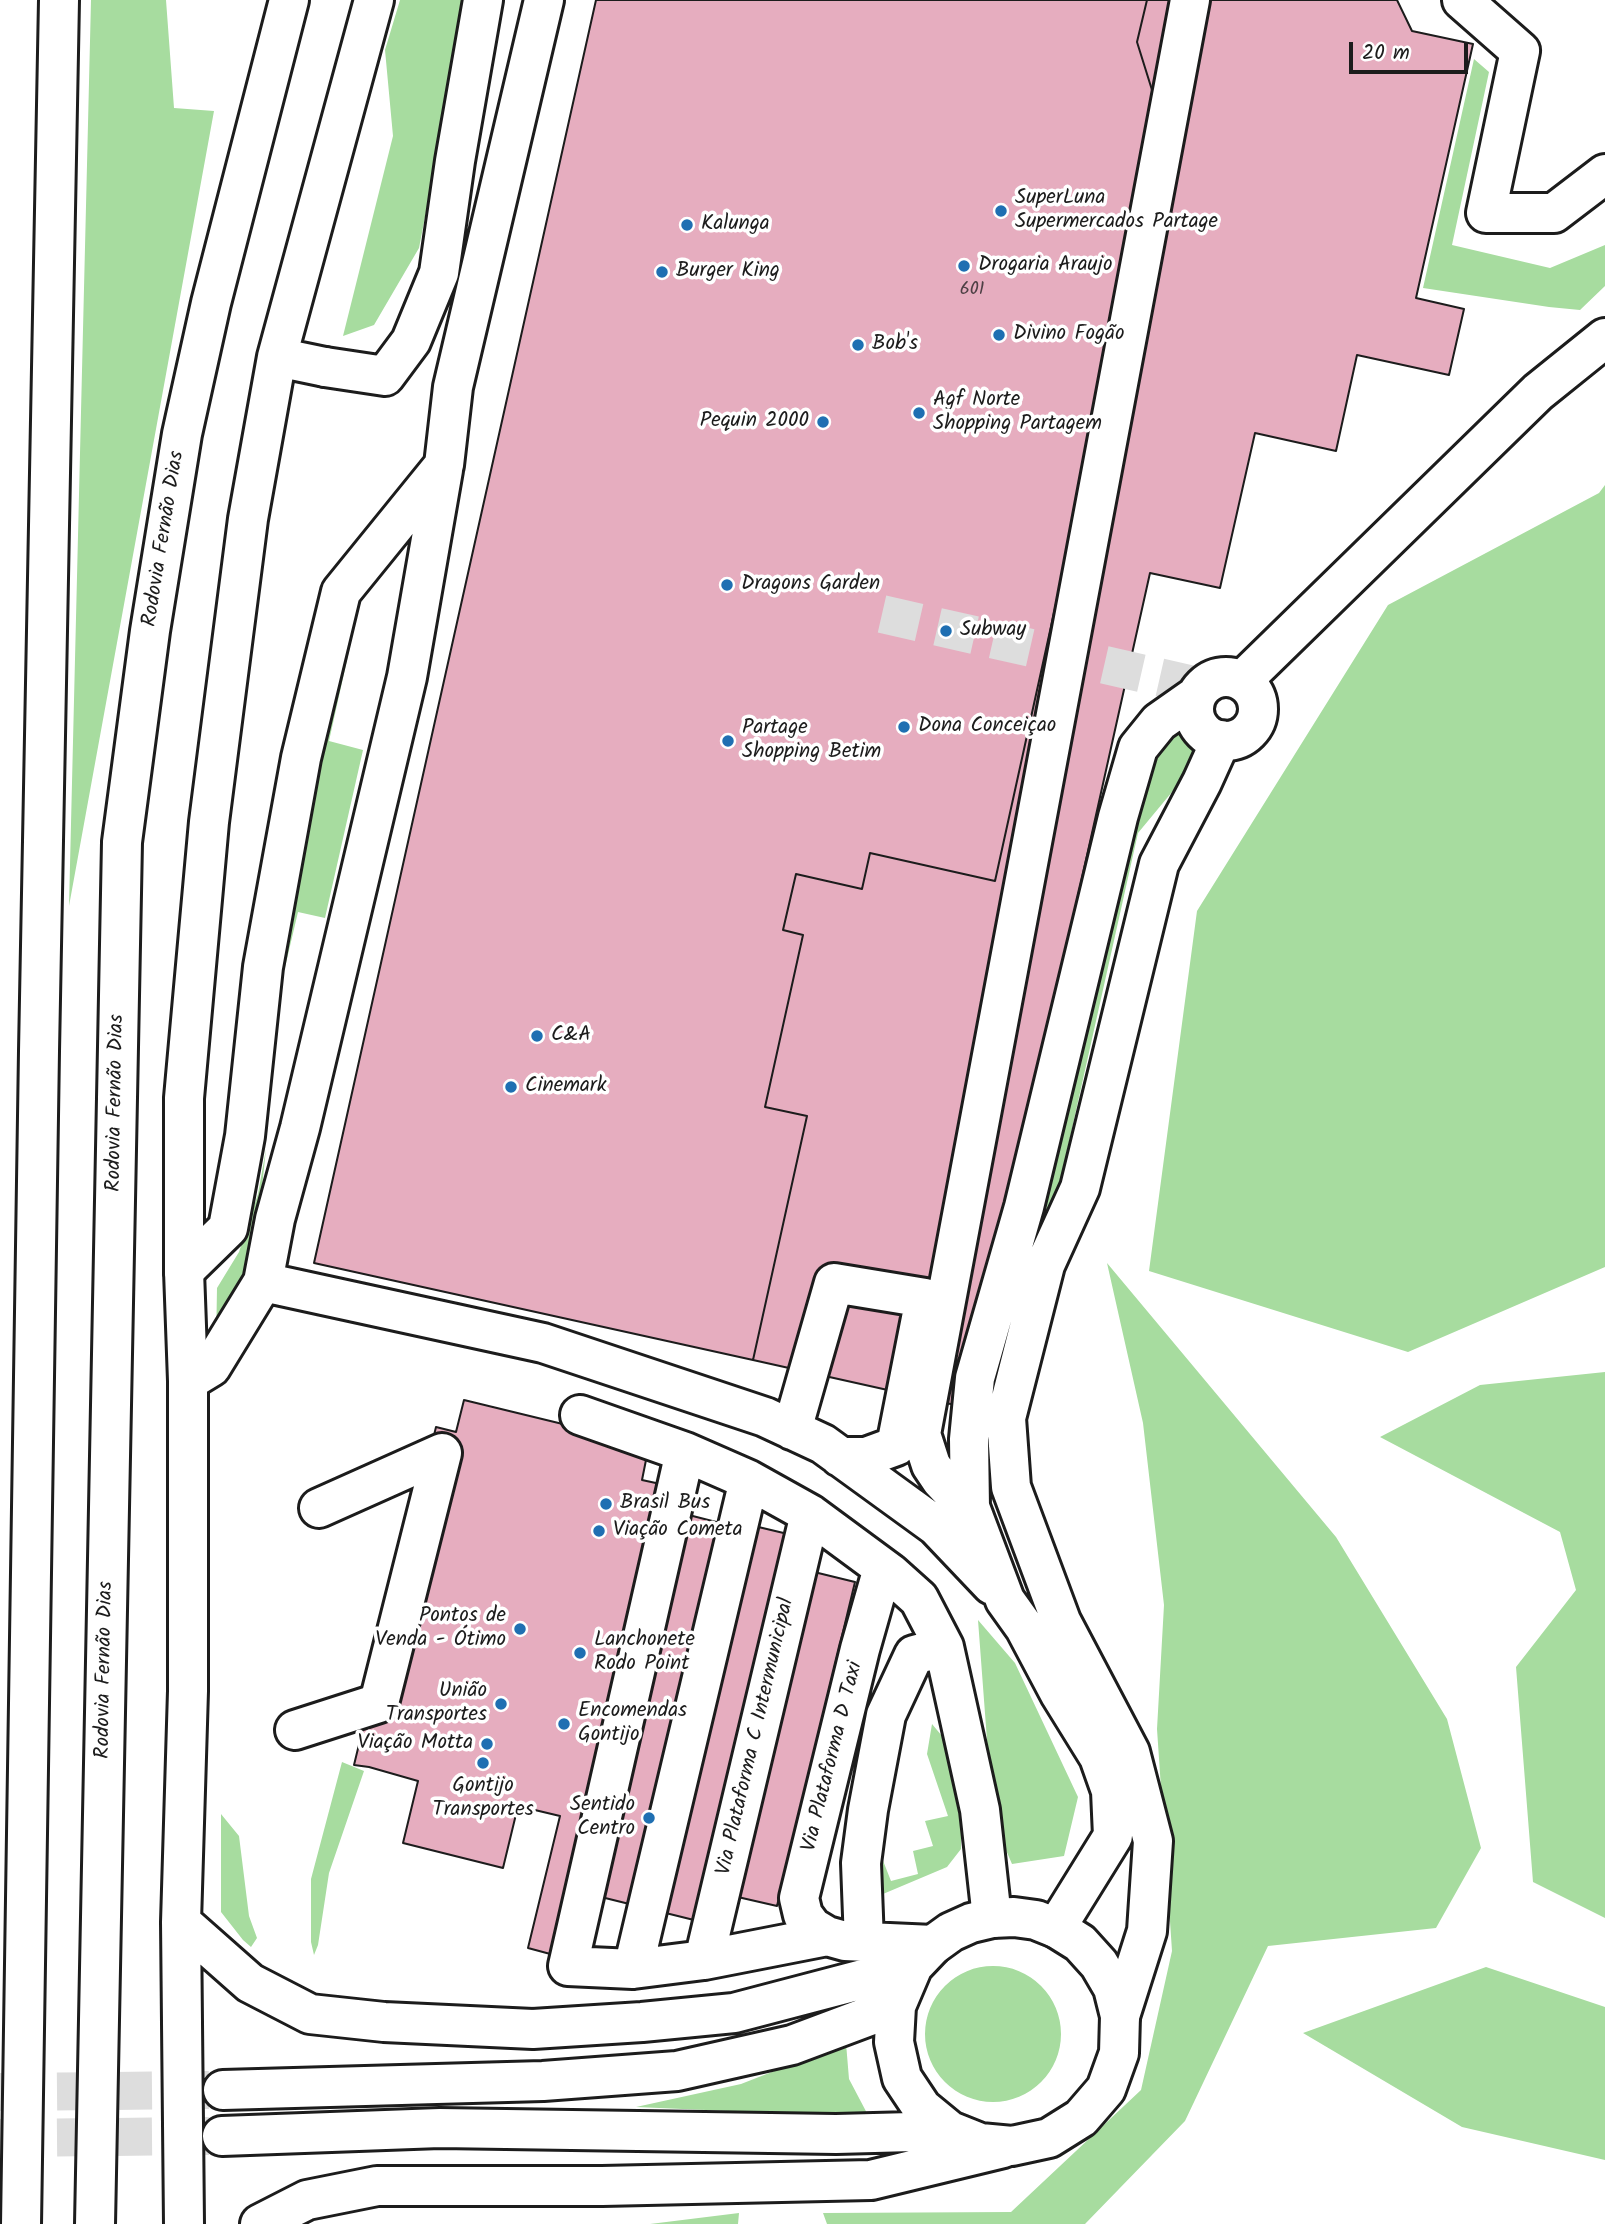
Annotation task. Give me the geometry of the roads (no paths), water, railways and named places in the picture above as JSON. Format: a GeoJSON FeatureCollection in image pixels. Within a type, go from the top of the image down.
{"type":"FeatureCollection","features":[{"type":"Feature","properties":{"kind":"main road"},"geometry":{"type":"LineString","coordinates":[[21,2224],[39,1037],[60,0]]}},
{"type":"Feature","properties":{"kind":"main road","name":"Rodovia Fernão Dias"},"geometry":{"type":"LineString","coordinates":[[95,2224],[122,842],[150,631],[182,434],[213,292],[289,0]]}},
{"type":"Feature","properties":{"kind":"main road"},"geometry":{"type":"LineString","coordinates":[[184,2224],[181,1922],[188,1691],[188,1381],[184,1270],[184,1098],[209,822],[248,519],[277,357],[374,0]]}},
{"type":"Feature","properties":{"kind":"main road"},"geometry":{"type":"LineString","coordinates":[[277,357],[385,376],[411,341],[439,273],[483,0]]}},
{"type":"Feature","properties":{"kind":"main road"},"geometry":{"type":"LineString","coordinates":[[188,1381],[211,1367],[262,1282],[407,677],[444,465],[453,387],[544,0]]}},
{"type":"Feature","properties":{"kind":"main road"},"geometry":{"type":"LineString","coordinates":[[972,1513],[941,1480],[931,1465],[921,1434],[1190,0]]}},
{"type":"Feature","properties":{"kind":"main road"},"geometry":{"type":"LineString","coordinates":[[1462,0],[1520,51],[1486,213],[1554,213],[1605,174]]}},
{"type":"Feature","properties":{"kind":"main road"},"geometry":{"type":"LineString","coordinates":[[1242,681],[1538,392],[1605,338]]}},
{"type":"Feature","properties":{"kind":"main road"},"geometry":{"type":"LineString","coordinates":[[184,1270],[228,1228],[245,1136],[263,967],[301,758],[341,593],[444,465]]}},
{"type":"Feature","properties":{"kind":"main road"},"geometry":{"type":"LineString","coordinates":[[1005,1600],[970,1507],[969,1439],[975,1378],[1024,1207],[1118,817],[1138,748],[1160,722],[1196,696],[1202,687],[1221,677],[1233,677],[1251,688],[1258,709],[1256,719],[1242,736],[1232,740],[1212,737],[1198,724],[1194,706],[1196,696]]}},
{"type":"Feature","properties":{"kind":"main road"},"geometry":{"type":"LineString","coordinates":[[1120,2016],[1147,1931],[1153,1841],[1130,1752],[1061,1621],[1011,1487],[1006,1418],[1045,1265],[1080,1188],[1159,864],[1221,740]]}},
{"type":"Feature","properties":{"kind":"main road"},"geometry":{"type":"LineString","coordinates":[[262,1282],[543,1343],[765,1417],[823,1444],[936,1526],[1005,1600],[1025,1628],[1060,1694],[1099,1757],[1111,1791],[1112,1836],[1056,1928]]}},
{"type":"Feature","properties":{"kind":"main road"},"geometry":{"type":"LineString","coordinates":[[792,1430],[834,1283],[925,1298],[896,1446],[866,1457],[840,1457]]}},
{"type":"Feature","properties":{"kind":"main road"},"geometry":{"type":"LineString","coordinates":[[580,1415],[685,1452],[750,1480],[810,1514],[883,1568],[919,1600],[944,1647],[980,1810],[992,1917]]}},
{"type":"Feature","properties":{"kind":"main road"},"geometry":{"type":"LineString","coordinates":[[685,1452],[568,1966],[632,1969],[704,1960],[827,1936],[923,1955]]}},
{"type":"Feature","properties":{"kind":"main road"},"geometry":{"type":"LineString","coordinates":[[295,1730],[380,1703],[442,1453],[319,1508]]}},
{"type":"Feature","properties":{"kind":"main road"},"geometry":{"type":"LineString","coordinates":[[632,1969],[750,1480]]}},
{"type":"Feature","properties":{"kind":"main road","name":"Via Plataforma C Intermunicipal"},"geometry":{"type":"LineString","coordinates":[[704,1960],[810,1514]]}},
{"type":"Feature","properties":{"kind":"main road","name":"Via Plataforma D Taxi"},"geometry":{"type":"LineString","coordinates":[[827,1936],[812,1927],[803,1915],[799,1898],[860,1648],[883,1568]]}},
{"type":"Feature","properties":{"kind":"main road"},"geometry":{"type":"LineString","coordinates":[[864,1942],[861,1863],[886,1715],[914,1655],[944,1647]]}},
{"type":"Feature","properties":{"kind":"main road"},"geometry":{"type":"LineString","coordinates":[[181,1922],[250,1983],[310,2014],[384,2022],[533,2029],[734,2014],[923,1955],[951,1932],[992,1917],[1036,1920],[1056,1928],[1080,1943],[1099,1964],[1113,1988],[1120,2016],[1119,2053],[1105,2089],[1082,2118],[1049,2138],[871,2180],[603,2186],[377,2186],[307,2200],[260,2224]]}},
{"type":"Feature","properties":{"kind":"main road"},"geometry":{"type":"LineString","coordinates":[[923,1955],[896,2006],[894,2042],[902,2078],[922,2108],[950,2131],[980,2143],[1012,2146]]}},
{"type":"Feature","properties":{"kind":"main road"},"geometry":{"type":"LineString","coordinates":[[223,2090],[543,2081],[677,2071],[792,2045],[896,2006]]}},
{"type":"Feature","properties":{"kind":"main road"},"geometry":{"type":"LineString","coordinates":[[222,2136],[440,2128],[836,2134],[950,2131]]}},
{"type":"Feature","properties":{"kind":"tunnel"},"geometry":{"type":"LineString","coordinates":[[882,614],[1202,687]]}},
{"type":"Feature","properties":{"kind":"tunnel"},"geometry":{"type":"LineString","coordinates":[[0,2092],[217,2090]]}},
{"type":"Feature","properties":{"kind":"tunnel"},"geometry":{"type":"LineString","coordinates":[[0,2138],[215,2136]]}},
{"type":"Feature","properties":{"kind":"place","name":"SuperLuna Supermercados Partage"},"geometry":{"type":"Point","coordinates":[1001,211]}},
{"type":"Feature","properties":{"kind":"place","name":"Kalunga"},"geometry":{"type":"Point","coordinates":[687,225]}},
{"type":"Feature","properties":{"kind":"place","name":"Drogaria Araujo"},"geometry":{"type":"Point","coordinates":[964,266]}},
{"type":"Feature","properties":{"kind":"place","name":"Burger King"},"geometry":{"type":"Point","coordinates":[662,272]}},
{"type":"Feature","properties":{"kind":"place","name":"Divino Fogão"},"geometry":{"type":"Point","coordinates":[999,335]}},
{"type":"Feature","properties":{"kind":"place","name":"Bob's"},"geometry":{"type":"Point","coordinates":[858,345]}},
{"type":"Feature","properties":{"kind":"place","name":"Agf Norte Shopping Partagem"},"geometry":{"type":"Point","coordinates":[919,413]}},
{"type":"Feature","properties":{"kind":"place","name":"Pequin 2000"},"geometry":{"type":"Point","coordinates":[823,422]}},
{"type":"Feature","properties":{"kind":"place","name":"Dragons Garden"},"geometry":{"type":"Point","coordinates":[727,585]}},
{"type":"Feature","properties":{"kind":"place","name":"Subway"},"geometry":{"type":"Point","coordinates":[946,631]}},
{"type":"Feature","properties":{"kind":"place","name":"Dona Conceiçao"},"geometry":{"type":"Point","coordinates":[904,727]}},
{"type":"Feature","properties":{"kind":"place","name":"Partage Shopping Betim"},"geometry":{"type":"Point","coordinates":[728,741]}},
{"type":"Feature","properties":{"kind":"place","name":"C&A"},"geometry":{"type":"Point","coordinates":[537,1036]}},
{"type":"Feature","properties":{"kind":"place","name":"Cinemark"},"geometry":{"type":"Point","coordinates":[511,1087]}},
{"type":"Feature","properties":{"kind":"place","name":"Brasil Bus"},"geometry":{"type":"Point","coordinates":[606,1504]}},
{"type":"Feature","properties":{"kind":"place","name":"Viação Cometa"},"geometry":{"type":"Point","coordinates":[599,1531]}},
{"type":"Feature","properties":{"kind":"place","name":"Pontos de Venda - Ótimo"},"geometry":{"type":"Point","coordinates":[520,1629]}},
{"type":"Feature","properties":{"kind":"place","name":"Lanchonete Rodo Point"},"geometry":{"type":"Point","coordinates":[580,1653]}},
{"type":"Feature","properties":{"kind":"place","name":"União Transportes"},"geometry":{"type":"Point","coordinates":[501,1704]}},
{"type":"Feature","properties":{"kind":"place","name":"Encomendas Gontijo"},"geometry":{"type":"Point","coordinates":[564,1724]}},
{"type":"Feature","properties":{"kind":"place","name":"Viação Motta"},"geometry":{"type":"Point","coordinates":[487,1744]}},
{"type":"Feature","properties":{"kind":"place","name":"Gontijo Transportes"},"geometry":{"type":"Point","coordinates":[483,1763]}},
{"type":"Feature","properties":{"kind":"place","name":"Sentido Centro"},"geometry":{"type":"Point","coordinates":[649,1818]}}]}
